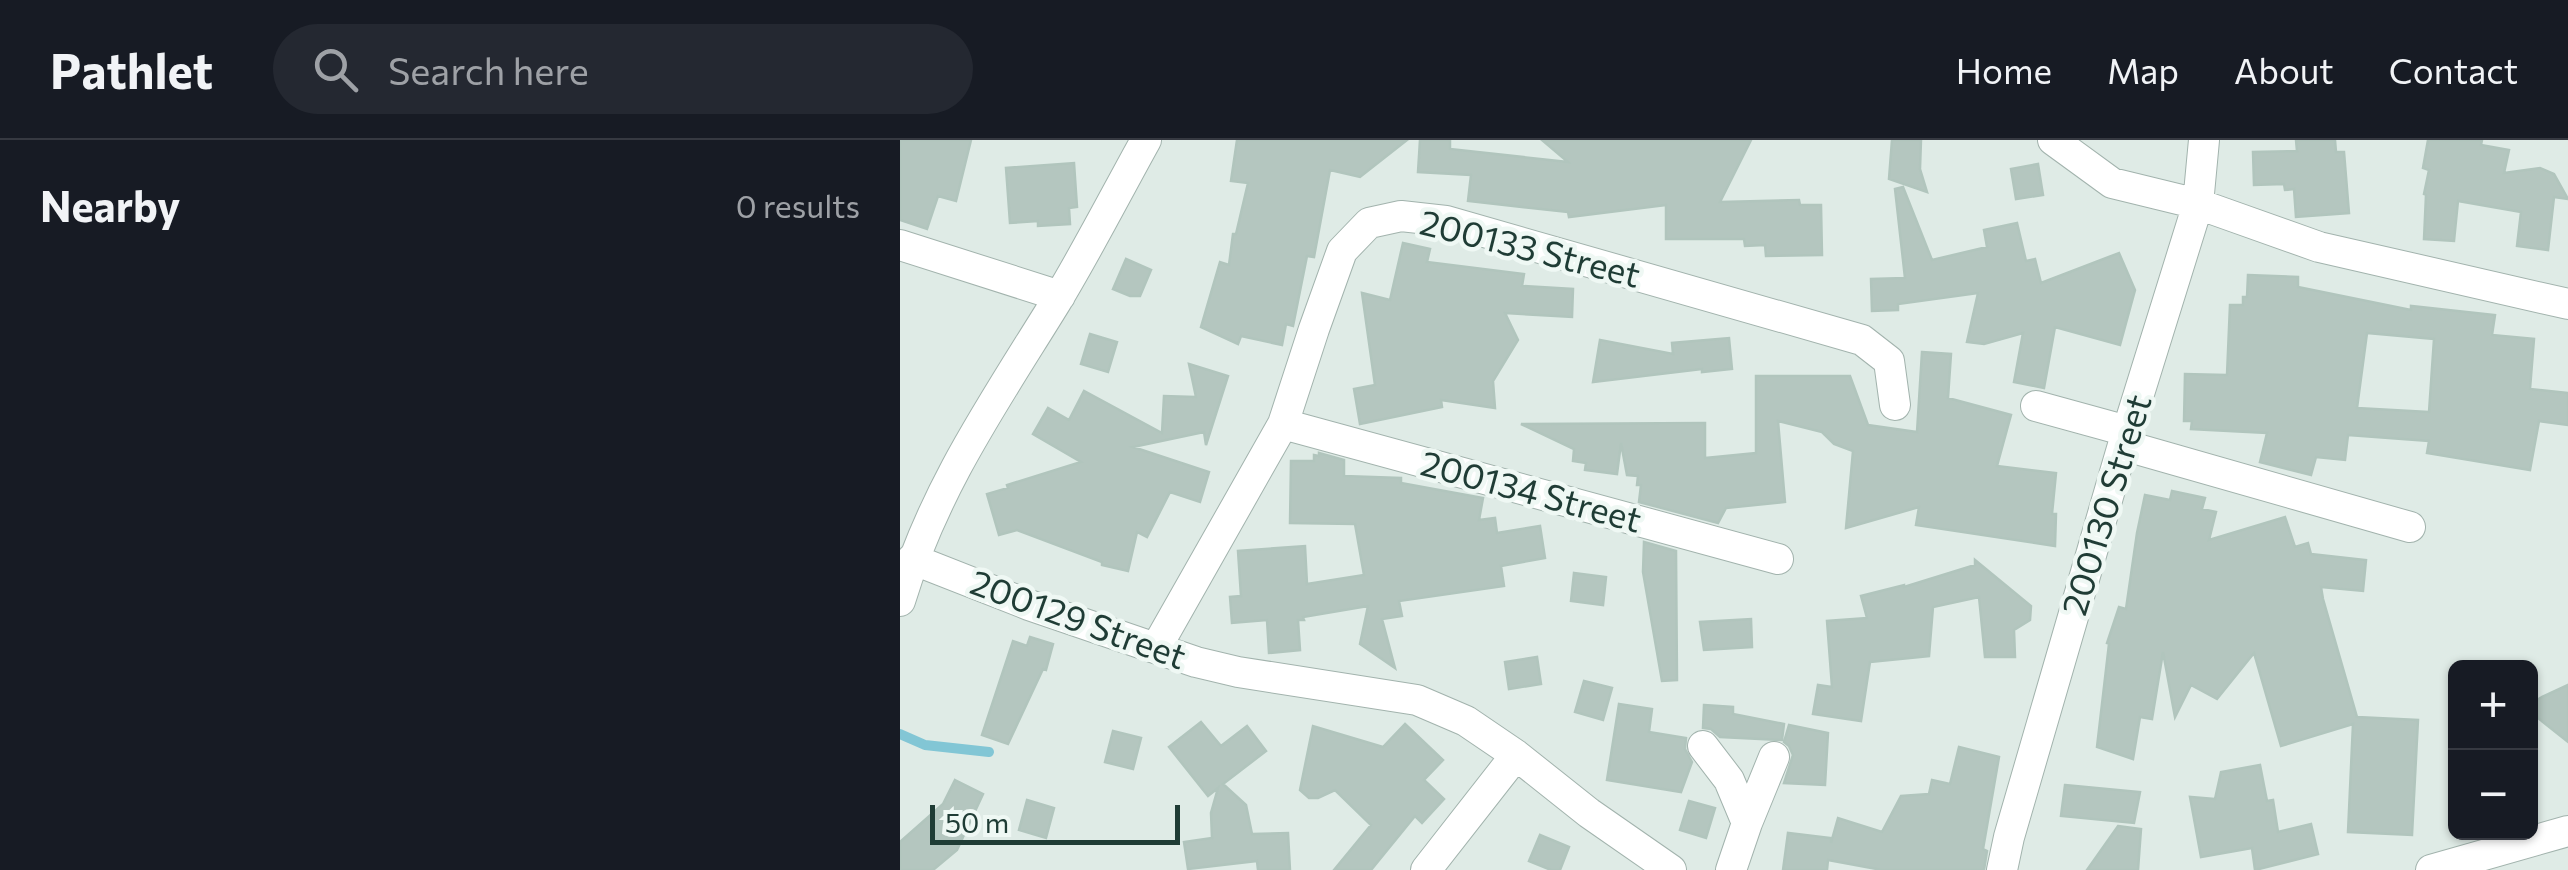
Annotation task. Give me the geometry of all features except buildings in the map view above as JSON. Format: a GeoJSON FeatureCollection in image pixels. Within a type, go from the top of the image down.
{"type":"FeatureCollection","features":[{"type":"Feature","properties":{"kind":"street"},"geometry":{"type":"LineString","coordinates":[[900,601],[912,559],[956,464],[1060,296],[1146,140]]}},
{"type":"Feature","properties":{"kind":"street"},"geometry":{"type":"LineString","coordinates":[[2054,140],[2112,183],[2198,204],[2319,246],[2568,304]]}},
{"type":"Feature","properties":{"kind":"street","name":"200130 Street"},"geometry":{"type":"LineString","coordinates":[[2002,870],[2125,438],[2198,204],[2204,140]]}},
{"type":"Feature","properties":{"kind":"street","name":"200133 Street"},"geometry":{"type":"LineString","coordinates":[[1156,648],[1284,424],[1342,251],[1369,223],[1401,216],[1446,221],[1862,340],[1889,361],[1895,405]]}},
{"type":"Feature","properties":{"kind":"street"},"geometry":{"type":"LineString","coordinates":[[900,245],[1060,296]]}},
{"type":"Feature","properties":{"kind":"street"},"geometry":{"type":"LineString","coordinates":[[2036,406],[2125,438],[2410,526]]}},
{"type":"Feature","properties":{"kind":"street","name":"200134 Street"},"geometry":{"type":"LineString","coordinates":[[1284,424],[1778,559]]}},
{"type":"Feature","properties":{"kind":"street","name":"200129 Street"},"geometry":{"type":"LineString","coordinates":[[912,559],[1029,605],[1196,662],[1418,700],[1466,721],[1516,755],[1588,814],[1671,870]]}},
{"type":"Feature","properties":{"kind":"street"},"geometry":{"type":"LineString","coordinates":[[1703,746],[1729,780],[1747,823]]}},
{"type":"Feature","properties":{"kind":"street"},"geometry":{"type":"LineString","coordinates":[[1426,870],[1516,755]]}},
{"type":"Feature","properties":{"kind":"street"},"geometry":{"type":"LineString","coordinates":[[1732,870],[1774,757]]}},
{"type":"Feature","properties":{"kind":"street"},"geometry":{"type":"LineString","coordinates":[[2431,870],[2568,831]]}},
{"type":"Feature","properties":{"kind":"waterway"},"geometry":{"type":"LineString","coordinates":[[900,734],[925,745],[989,752]]}}]}
